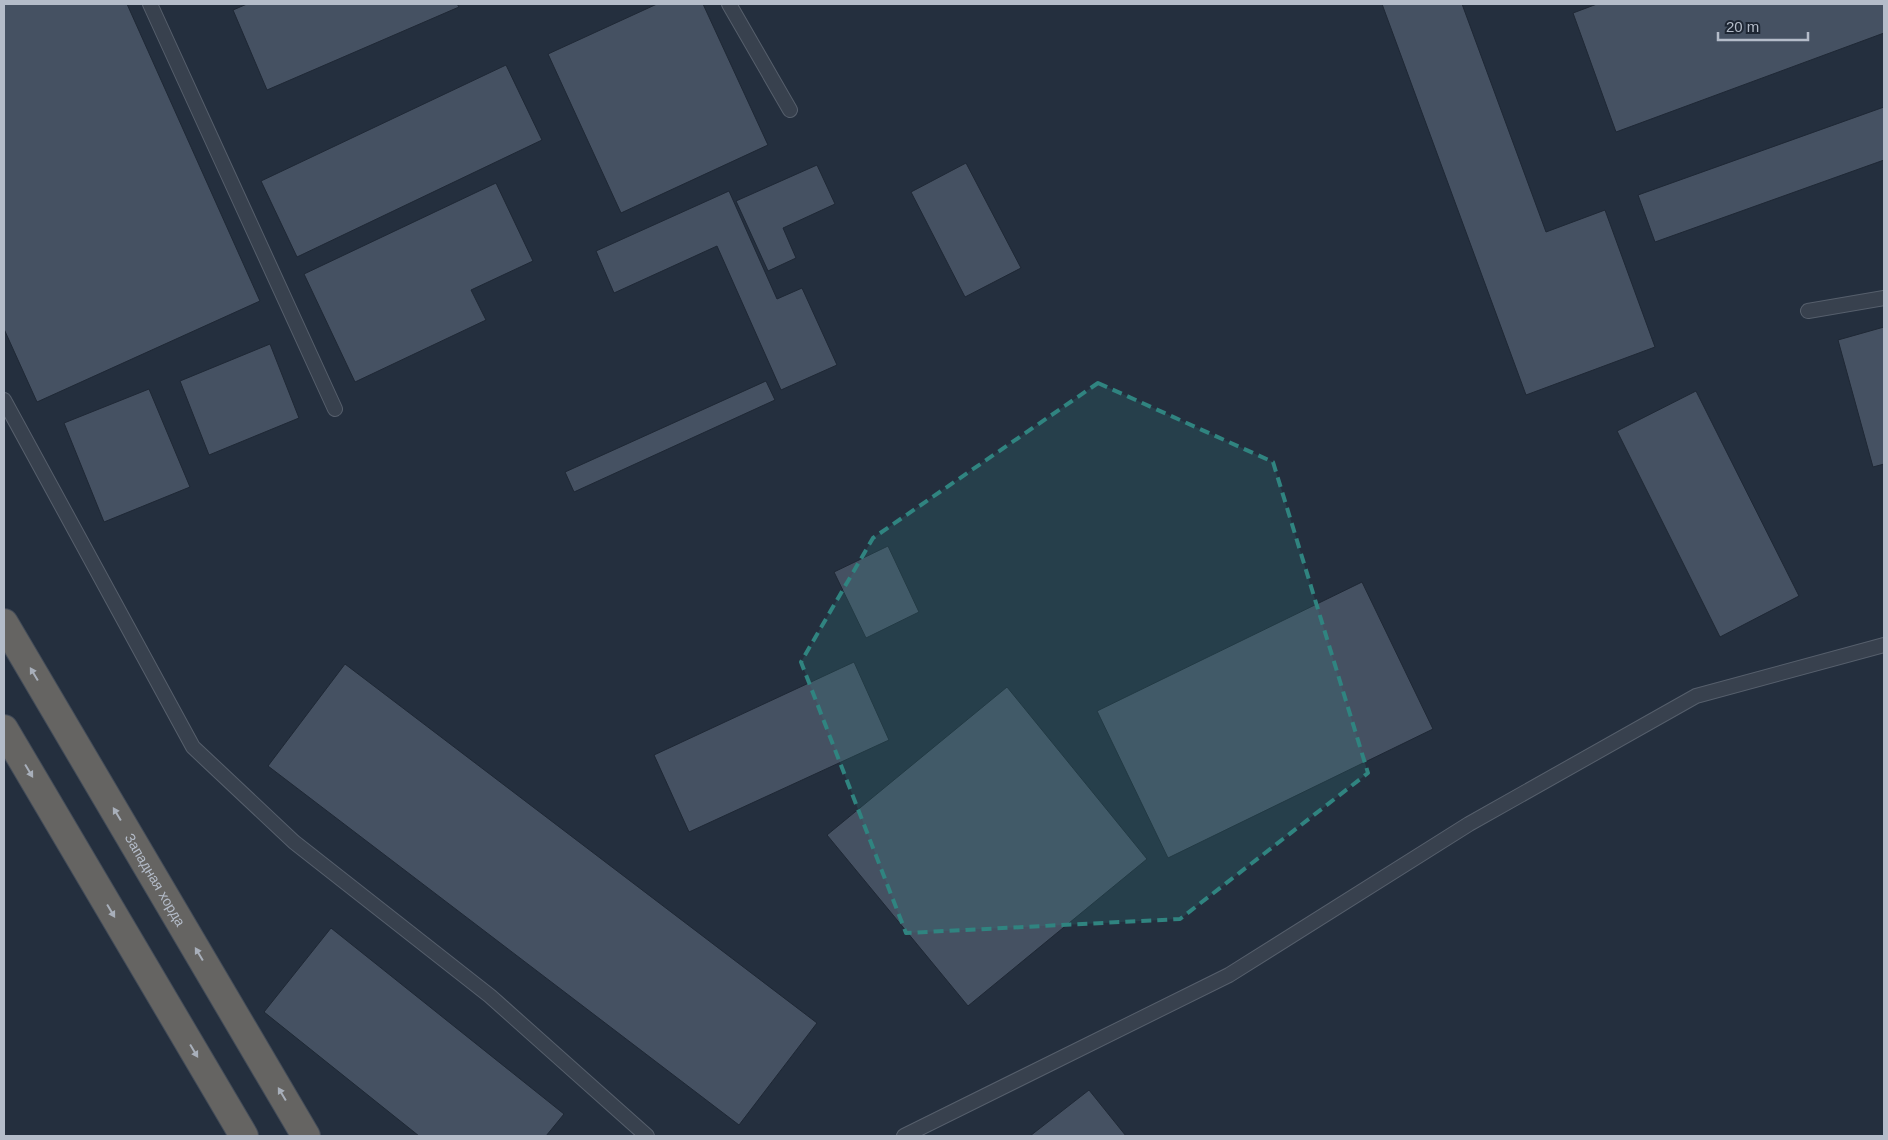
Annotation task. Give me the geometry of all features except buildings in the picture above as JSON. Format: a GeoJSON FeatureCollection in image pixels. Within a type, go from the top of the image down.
{"type":"FeatureCollection","features":[{"type":"Feature","properties":{"kind":"highway","name":"Западная хорда"},"geometry":{"type":"LineString","coordinates":[[4,623],[306,1136]]}},
{"type":"Feature","properties":{"kind":"highway"},"geometry":{"type":"LineString","coordinates":[[4,729],[244,1136]]}},
{"type":"Feature","properties":{"kind":"lane"},"geometry":{"type":"LineString","coordinates":[[150,4],[335,410]]}},
{"type":"Feature","properties":{"kind":"lane"},"geometry":{"type":"LineString","coordinates":[[729,4],[790,110]]}},
{"type":"Feature","properties":{"kind":"lane"},"geometry":{"type":"LineString","coordinates":[[1808,311],[1884,298]]}},
{"type":"Feature","properties":{"kind":"lane"},"geometry":{"type":"LineString","coordinates":[[4,400],[193,747],[294,842],[490,996],[647,1136]]}},
{"type":"Feature","properties":{"kind":"lane"},"geometry":{"type":"LineString","coordinates":[[904,1136],[1229,975],[1469,824],[1696,696],[1884,645]]}},
{"type":"Feature","properties":{"kind":"highlighted area"},"geometry":{"type":"Polygon","coordinates":[[[1098,383],[1273,462],[1368,773],[1180,919],[906,933],[801,662],[873,538],[1098,383]]]}}]}
